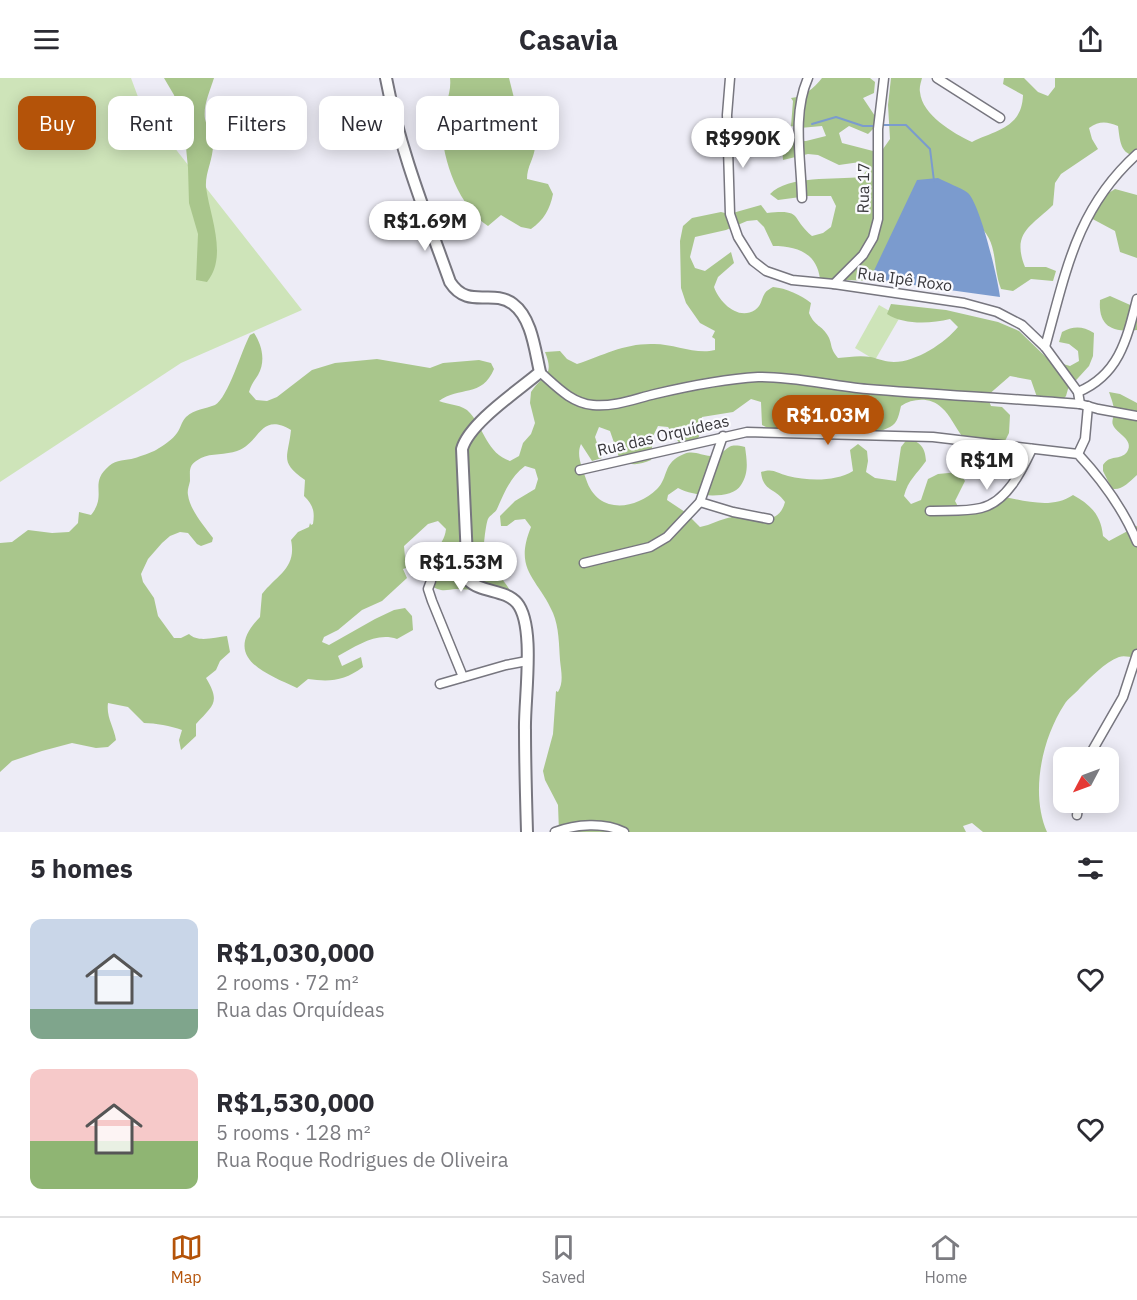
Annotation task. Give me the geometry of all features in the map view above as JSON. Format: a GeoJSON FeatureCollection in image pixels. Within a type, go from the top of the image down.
{"type":"FeatureCollection","features":[{"type":"Feature","properties":{"kind":"main road"},"geometry":{"type":"LineString","coordinates":[[386,78],[390,99],[414,178],[450,282],[458,292],[466,296],[506,300],[518,308],[531,334],[540,372],[474,427],[465,439],[462,448],[465,557],[468,580],[479,589],[511,598],[518,605],[525,621],[527,832]]}},
{"type":"Feature","properties":{"kind":"street","name":"Rua Ipê Roxo"},"geometry":{"type":"LineString","coordinates":[[730,78],[727,115],[730,214],[738,237],[753,261],[766,271],[792,280],[964,303],[998,312],[1022,326],[1044,347],[1078,392]]}},
{"type":"Feature","properties":{"kind":"street"},"geometry":{"type":"LineString","coordinates":[[802,198],[798,112],[808,78]]}},
{"type":"Feature","properties":{"kind":"street","name":"Rua 17"},"geometry":{"type":"LineString","coordinates":[[834,284],[863,255],[873,238],[878,219],[878,129],[884,78]]}},
{"type":"Feature","properties":{"kind":"street"},"geometry":{"type":"LineString","coordinates":[[937,78],[1000,118]]}},
{"type":"Feature","properties":{"kind":"street"},"geometry":{"type":"LineString","coordinates":[[1044,347],[1074,246],[1085,221],[1107,184],[1137,154]]}},
{"type":"Feature","properties":{"kind":"street"},"geometry":{"type":"LineString","coordinates":[[1137,299],[1124,348],[1114,364],[1090,387],[1078,392],[1084,405],[1085,439],[1078,454],[1113,497],[1137,542]]}},
{"type":"Feature","properties":{"kind":"street"},"geometry":{"type":"LineString","coordinates":[[540,372],[578,402],[598,405],[624,403],[653,394],[729,378],[766,377],[866,389],[1084,405],[1137,416]]}},
{"type":"Feature","properties":{"kind":"street","name":"Rua das Orquídeas"},"geometry":{"type":"LineString","coordinates":[[580,470],[747,432],[933,437],[1078,454]]}},
{"type":"Feature","properties":{"kind":"street"},"geometry":{"type":"LineString","coordinates":[[584,562],[650,548],[661,543],[700,502],[723,436]]}},
{"type":"Feature","properties":{"kind":"street"},"geometry":{"type":"LineString","coordinates":[[930,511],[979,508],[990,504],[1006,492],[1021,471],[1032,449]]}},
{"type":"Feature","properties":{"kind":"street"},"geometry":{"type":"LineString","coordinates":[[700,502],[733,512],[769,519]]}},
{"type":"Feature","properties":{"kind":"street"},"geometry":{"type":"LineString","coordinates":[[431,581],[428,589],[462,677]]}},
{"type":"Feature","properties":{"kind":"street"},"geometry":{"type":"LineString","coordinates":[[1094,747],[1123,698],[1137,654]]}},
{"type":"Feature","properties":{"kind":"street"},"geometry":{"type":"LineString","coordinates":[[440,684],[527,661]]}},
{"type":"Feature","properties":{"kind":"street"},"geometry":{"type":"LineString","coordinates":[[555,832],[565,828],[601,825],[614,827],[624,832]]}},
{"type":"Feature","properties":{"kind":"green space"},"geometry":{"type":"Polygon","coordinates":[[[0,78],[131,78],[138,96],[108,96],[108,150],[176,150],[302,310],[181,363],[0,482],[0,78]]]}},
{"type":"Feature","properties":{"kind":"green space"},"geometry":{"type":"Polygon","coordinates":[[[164,78],[214,78],[206,96],[205,109],[206,150],[213,150],[206,187],[217,248],[213,272],[207,282],[196,280],[198,234],[189,203],[186,150],[194,150],[194,96],[174,95],[164,78]]]}},
{"type":"Feature","properties":{"kind":"green space"},"geometry":{"type":"Polygon","coordinates":[[[450,78],[509,78],[514,96],[448,96],[450,78]]]}},
{"type":"Feature","properties":{"kind":"green space"},"geometry":{"type":"Polygon","coordinates":[[[822,78],[870,78],[875,82],[874,93],[863,98],[875,116],[875,127],[868,134],[849,126],[839,133],[842,143],[873,151],[883,149],[890,139],[888,105],[891,78],[922,78],[920,90],[922,100],[932,116],[956,134],[972,142],[998,131],[1018,115],[1023,95],[1003,84],[1004,78],[1024,78],[1038,92],[1048,96],[1055,87],[1055,78],[1137,78],[1137,156],[1124,150],[1118,126],[1103,122],[1089,128],[1098,149],[1061,174],[1055,183],[1053,205],[1031,225],[1022,238],[1021,255],[1025,267],[1046,267],[1056,271],[1053,281],[1031,279],[1013,291],[1001,289],[994,252],[988,236],[974,222],[977,212],[969,197],[872,281],[820,279],[815,263],[810,257],[798,250],[773,246],[764,227],[757,220],[695,237],[690,257],[695,268],[705,271],[731,252],[734,263],[718,277],[714,287],[725,304],[736,312],[749,313],[755,310],[766,292],[773,287],[788,290],[807,300],[811,303],[809,313],[811,318],[826,332],[838,358],[863,356],[891,362],[911,359],[946,339],[958,327],[950,319],[917,322],[894,318],[887,314],[891,304],[946,310],[998,322],[1019,331],[1049,360],[1070,366],[1079,361],[1078,351],[1069,344],[1059,342],[1062,332],[1074,328],[1086,329],[1094,333],[1093,356],[1089,366],[1068,389],[1066,396],[1059,404],[1038,400],[1031,380],[1010,376],[987,396],[991,406],[1002,407],[1010,415],[1009,433],[1005,441],[962,436],[945,411],[938,404],[927,400],[911,401],[901,406],[895,423],[883,430],[827,436],[817,407],[808,399],[798,402],[789,421],[776,429],[762,425],[761,402],[751,399],[733,412],[702,417],[698,427],[699,437],[690,443],[680,444],[668,427],[658,426],[653,436],[651,460],[639,464],[620,460],[610,431],[599,427],[595,437],[602,458],[592,461],[581,444],[579,457],[581,466],[591,490],[598,498],[607,503],[627,505],[638,502],[657,489],[672,462],[684,454],[712,456],[731,446],[745,447],[746,471],[744,480],[736,490],[711,496],[678,488],[668,495],[667,500],[685,512],[700,527],[740,516],[770,518],[776,516],[785,502],[764,483],[761,472],[772,471],[813,480],[846,475],[853,471],[850,450],[858,444],[867,451],[866,472],[875,478],[896,481],[901,447],[908,438],[922,446],[926,461],[910,481],[906,490],[904,496],[911,504],[921,500],[928,479],[938,474],[959,472],[965,481],[955,501],[960,510],[971,513],[999,496],[1046,503],[1064,500],[1073,495],[1094,511],[1100,522],[1103,536],[1109,541],[1137,526],[1137,657],[1119,657],[1103,667],[1067,700],[1056,719],[1044,750],[1039,784],[1039,800],[1047,832],[983,832],[972,823],[963,826],[966,832],[559,832],[558,805],[545,780],[543,771],[553,734],[556,691],[558,692],[562,680],[556,624],[547,601],[526,564],[526,542],[531,527],[525,519],[515,520],[507,526],[501,526],[500,516],[515,501],[535,489],[538,479],[535,469],[525,466],[516,475],[486,525],[484,552],[486,558],[512,595],[503,600],[474,590],[441,590],[428,583],[418,573],[442,542],[446,529],[438,521],[428,524],[404,546],[406,568],[403,569],[407,578],[382,601],[362,610],[338,630],[324,637],[322,642],[329,645],[375,619],[394,610],[405,608],[412,616],[413,630],[397,639],[382,637],[367,641],[338,656],[342,666],[361,657],[363,667],[343,678],[308,679],[297,688],[272,676],[252,662],[246,653],[245,643],[249,631],[260,617],[262,594],[284,570],[291,558],[291,540],[298,532],[309,527],[310,523],[313,524],[313,508],[304,496],[305,480],[288,464],[287,453],[291,430],[273,424],[261,430],[245,447],[237,451],[205,456],[192,465],[188,491],[189,501],[213,538],[212,542],[201,546],[188,533],[180,532],[170,536],[148,559],[141,574],[143,582],[154,598],[158,616],[174,638],[181,638],[189,634],[202,639],[227,636],[230,652],[220,661],[216,670],[206,678],[211,686],[214,699],[211,708],[196,724],[196,736],[181,750],[179,740],[182,730],[144,723],[128,707],[108,703],[108,713],[116,740],[108,747],[96,748],[72,743],[12,761],[0,772],[0,543],[12,542],[28,530],[52,533],[69,532],[78,523],[79,512],[91,515],[98,501],[100,478],[109,466],[115,462],[156,450],[175,435],[189,414],[220,401],[250,335],[254,333],[261,348],[262,359],[260,370],[249,392],[256,400],[267,401],[277,397],[312,370],[335,363],[377,359],[430,368],[443,363],[479,360],[491,363],[494,369],[483,384],[439,401],[467,410],[475,419],[491,447],[510,461],[519,456],[523,443],[531,434],[535,423],[530,403],[531,392],[548,371],[545,352],[560,351],[567,359],[577,364],[615,350],[643,344],[662,344],[700,351],[715,350],[715,339],[712,337],[715,331],[700,323],[686,303],[681,288],[680,241],[683,226],[692,218],[721,212],[729,214],[761,205],[767,213],[792,214],[812,236],[823,233],[831,227],[836,206],[831,196],[778,200],[770,194],[778,188],[800,181],[861,177],[868,169],[860,162],[839,165],[818,155],[808,154],[783,160],[782,148],[786,141],[806,141],[826,136],[822,126],[800,128],[791,126],[793,101],[791,98],[808,91],[822,78]]]}},
{"type":"Feature","properties":{"kind":"green space"},"geometry":{"type":"Polygon","coordinates":[[[445,150],[534,150],[527,179],[548,184],[553,194],[546,214],[531,229],[521,227],[501,215],[488,226],[468,207],[460,194],[448,166],[445,150]]]}},
{"type":"Feature","properties":{"kind":"green space"},"geometry":{"type":"Polygon","coordinates":[[[1115,189],[1137,195],[1137,258],[1120,252],[1115,231],[1087,216],[1088,206],[1115,189]]]}},
{"type":"Feature","properties":{"kind":"green space"},"geometry":{"type":"Polygon","coordinates":[[[1110,296],[1137,308],[1137,330],[1114,329],[1104,322],[1101,316],[1100,300],[1110,296]]]}},
{"type":"Feature","properties":{"kind":"green space"},"geometry":{"type":"Polygon","coordinates":[[[879,305],[900,317],[875,360],[855,348],[879,305]]]}},
{"type":"Feature","properties":{"kind":"green space"},"geometry":{"type":"Polygon","coordinates":[[[1109,392],[1120,394],[1137,403],[1137,475],[1117,489],[1109,488],[1103,465],[1109,460],[1124,455],[1129,444],[1113,425],[1114,409],[1109,392]]]}},
{"type":"Feature","properties":{"kind":"water"},"geometry":{"type":"Polygon","coordinates":[[[938,178],[965,191],[973,200],[988,242],[1000,297],[870,279],[917,180],[938,178]]]}},
{"type":"Feature","properties":{"kind":"waterway"},"geometry":{"type":"LineString","coordinates":[[812,124],[836,117],[863,126],[876,126]]}},
{"type":"Feature","properties":{"kind":"waterway"},"geometry":{"type":"LineString","coordinates":[[882,125],[906,125],[930,149],[934,181]]}}]}
